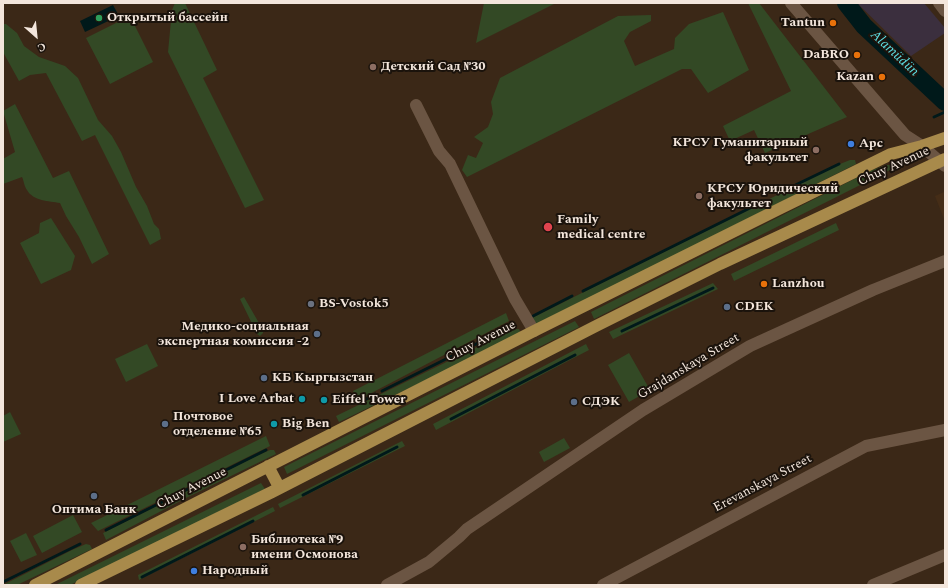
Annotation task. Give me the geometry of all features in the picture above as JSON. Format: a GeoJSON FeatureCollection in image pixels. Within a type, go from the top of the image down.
{"type":"FeatureCollection","features":[{"type":"Feature","properties":{"kind":"main road","name":"Chuy Avenue"},"geometry":{"type":"LineString","coordinates":[[35,585],[534,331],[891,154],[945,138]]}},
{"type":"Feature","properties":{"kind":"main road","name":"Chuy Avenue"},"geometry":{"type":"LineString","coordinates":[[81,585],[699,275],[943,162]]}},
{"type":"Feature","properties":{"kind":"main road"},"geometry":{"type":"LineString","coordinates":[[268,466],[279,487]]}},
{"type":"Feature","properties":{"kind":"street"},"geometry":{"type":"LineString","coordinates":[[791,3],[905,135],[943,162]]}},
{"type":"Feature","properties":{"kind":"street"},"geometry":{"type":"LineString","coordinates":[[939,3],[945,11]]}},
{"type":"Feature","properties":{"kind":"street"},"geometry":{"type":"LineString","coordinates":[[416,105],[439,151],[450,164],[515,299],[534,331]]}},
{"type":"Feature","properties":{"kind":"street","name":"Grajdanskaya Street"},"geometry":{"type":"LineString","coordinates":[[387,585],[429,562],[467,529],[643,410],[750,346],[873,290],[945,261]]}},
{"type":"Feature","properties":{"kind":"street","name":"Erevanskaya Street"},"geometry":{"type":"LineString","coordinates":[[603,585],[866,446],[945,430]]}},
{"type":"Feature","properties":{"kind":"street"},"geometry":{"type":"LineString","coordinates":[[872,585],[945,555]]}},
{"type":"Feature","properties":{"kind":"shaded area"},"geometry":{"type":"Polygon","coordinates":[[[857,3],[924,3],[945,28],[945,33],[911,56],[857,3]]]}},
{"type":"Feature","properties":{"kind":"shaded area"},"geometry":{"type":"Polygon","coordinates":[[[944,192],[945,194],[944,219],[935,196],[944,192]]]}},
{"type":"Feature","properties":{"kind":"green space"},"geometry":{"type":"Polygon","coordinates":[[[175,3],[185,3],[217,70],[203,78],[264,200],[245,208],[168,52],[172,10],[175,3]]]}},
{"type":"Feature","properties":{"kind":"green space"},"geometry":{"type":"Polygon","coordinates":[[[484,3],[556,3],[476,43],[484,3]]]}},
{"type":"Feature","properties":{"kind":"green space"},"geometry":{"type":"Polygon","coordinates":[[[748,3],[759,3],[847,117],[765,153],[754,130],[730,141],[723,126],[791,91],[748,3]]]}},
{"type":"Feature","properties":{"kind":"green space"},"geometry":{"type":"Polygon","coordinates":[[[723,12],[749,70],[708,93],[691,69],[682,69],[467,177],[462,170],[468,155],[476,158],[483,143],[474,137],[488,127],[493,114],[491,102],[500,78],[618,16],[651,15],[651,21],[630,32],[624,41],[635,66],[674,49],[675,38],[689,24],[723,12]]]}},
{"type":"Feature","properties":{"kind":"green space"},"geometry":{"type":"Polygon","coordinates":[[[130,16],[153,62],[110,84],[86,38],[130,16]]]}},
{"type":"Feature","properties":{"kind":"green space"},"geometry":{"type":"Polygon","coordinates":[[[3,24],[6,24],[17,33],[24,46],[39,57],[65,66],[78,78],[98,120],[112,136],[121,152],[154,224],[159,229],[161,239],[150,245],[95,135],[82,141],[46,73],[30,75],[19,81],[3,52],[3,24]]]}},
{"type":"Feature","properties":{"kind":"green space"},"geometry":{"type":"Polygon","coordinates":[[[15,104],[53,178],[69,171],[109,254],[92,264],[60,203],[42,200],[30,194],[22,177],[3,184],[3,159],[15,152],[3,111],[15,104]]]}},
{"type":"Feature","properties":{"kind":"green space"},"geometry":{"type":"Polygon","coordinates":[[[850,160],[855,160],[856,164],[536,325],[532,318],[835,166],[850,160]]]}},
{"type":"Feature","properties":{"kind":"green space"},"geometry":{"type":"Polygon","coordinates":[[[891,165],[892,169],[594,319],[591,312],[872,170],[891,165]]]}},
{"type":"Feature","properties":{"kind":"green space"},"geometry":{"type":"Polygon","coordinates":[[[51,218],[75,256],[71,270],[41,284],[20,243],[39,233],[40,223],[51,218]]]}},
{"type":"Feature","properties":{"kind":"green space"},"geometry":{"type":"Polygon","coordinates":[[[836,223],[839,230],[734,281],[731,274],[836,223]]]}},
{"type":"Feature","properties":{"kind":"green space"},"geometry":{"type":"Polygon","coordinates":[[[713,283],[718,289],[613,339],[609,332],[713,283]]]}},
{"type":"Feature","properties":{"kind":"green space"},"geometry":{"type":"Polygon","coordinates":[[[244,297],[263,330],[263,333],[260,336],[257,334],[240,299],[244,297]]]}},
{"type":"Feature","properties":{"kind":"green space"},"geometry":{"type":"Polygon","coordinates":[[[506,313],[509,321],[358,400],[353,391],[506,313]]]}},
{"type":"Feature","properties":{"kind":"green space"},"geometry":{"type":"Polygon","coordinates":[[[575,321],[579,327],[287,474],[284,467],[575,321]]]}},
{"type":"Feature","properties":{"kind":"green space"},"geometry":{"type":"Polygon","coordinates":[[[514,329],[519,329],[521,334],[339,422],[336,416],[514,329]]]}},
{"type":"Feature","properties":{"kind":"green space"},"geometry":{"type":"Polygon","coordinates":[[[147,344],[158,366],[126,382],[115,359],[147,344]]]}},
{"type":"Feature","properties":{"kind":"green space"},"geometry":{"type":"Polygon","coordinates":[[[586,344],[589,350],[436,430],[433,424],[586,344]]]}},
{"type":"Feature","properties":{"kind":"green space"},"geometry":{"type":"Polygon","coordinates":[[[629,353],[650,390],[629,402],[608,365],[629,353]]]}},
{"type":"Feature","properties":{"kind":"green space"},"geometry":{"type":"Polygon","coordinates":[[[10,412],[21,434],[3,442],[3,416],[10,412]]]}},
{"type":"Feature","properties":{"kind":"green space"},"geometry":{"type":"Polygon","coordinates":[[[266,436],[270,446],[98,531],[91,523],[266,436]]]}},
{"type":"Feature","properties":{"kind":"green space"},"geometry":{"type":"Polygon","coordinates":[[[564,438],[570,448],[544,462],[539,452],[564,438]]]}},
{"type":"Feature","properties":{"kind":"green space"},"geometry":{"type":"Polygon","coordinates":[[[402,441],[405,446],[280,508],[278,504],[402,441]]]}},
{"type":"Feature","properties":{"kind":"green space"},"geometry":{"type":"Polygon","coordinates":[[[270,450],[274,450],[276,454],[186,498],[106,540],[103,533],[270,450]]]}},
{"type":"Feature","properties":{"kind":"green space"},"geometry":{"type":"Polygon","coordinates":[[[261,483],[265,489],[70,585],[55,585],[261,483]]]}},
{"type":"Feature","properties":{"kind":"green space"},"geometry":{"type":"Polygon","coordinates":[[[273,507],[275,511],[139,580],[138,575],[273,507]]]}},
{"type":"Feature","properties":{"kind":"green space"},"geometry":{"type":"Polygon","coordinates":[[[73,515],[82,532],[42,553],[33,536],[73,515]]]}},
{"type":"Feature","properties":{"kind":"green space"},"geometry":{"type":"Polygon","coordinates":[[[26,533],[37,555],[21,562],[10,541],[26,533]]]}},
{"type":"Feature","properties":{"kind":"green space"},"geometry":{"type":"Polygon","coordinates":[[[86,544],[90,545],[92,549],[17,585],[3,585],[72,550],[86,544]]]}},
{"type":"Feature","properties":{"kind":"water","name":"Открытый бассейн"},"geometry":{"type":"Polygon","coordinates":[[[113,5],[119,16],[85,32],[80,21],[113,5]]]}},
{"type":"Feature","properties":{"kind":"waterway","name":"Alamüdün"},"geometry":{"type":"LineString","coordinates":[[846,3],[864,26],[945,102]]}},
{"type":"Feature","properties":{"kind":"waterway"},"geometry":{"type":"LineString","coordinates":[[934,117],[945,112]]}},
{"type":"Feature","properties":{"kind":"waterway"},"geometry":{"type":"LineString","coordinates":[[783,191],[839,164]]}},
{"type":"Feature","properties":{"kind":"waterway"},"geometry":{"type":"LineString","coordinates":[[583,291],[758,204]]}},
{"type":"Feature","properties":{"kind":"waterway"},"geometry":{"type":"LineString","coordinates":[[622,331],[713,288]]}},
{"type":"Feature","properties":{"kind":"waterway"},"geometry":{"type":"LineString","coordinates":[[533,316],[572,296]]}},
{"type":"Feature","properties":{"kind":"waterway"},"geometry":{"type":"LineString","coordinates":[[382,391],[502,331]]}},
{"type":"Feature","properties":{"kind":"waterway"},"geometry":{"type":"LineString","coordinates":[[451,419],[575,355]]}},
{"type":"Feature","properties":{"kind":"waterway"},"geometry":{"type":"LineString","coordinates":[[359,403],[375,394]]}},
{"type":"Feature","properties":{"kind":"waterway"},"geometry":{"type":"LineString","coordinates":[[303,495],[397,447]]}},
{"type":"Feature","properties":{"kind":"waterway"},"geometry":{"type":"LineString","coordinates":[[106,530],[266,450]]}},
{"type":"Feature","properties":{"kind":"waterway"},"geometry":{"type":"LineString","coordinates":[[142,577],[253,521]]}},
{"type":"Feature","properties":{"kind":"waterway"},"geometry":{"type":"LineString","coordinates":[[3,582],[80,544]]}},
{"type":"Feature","properties":{"kind":"place","name":"Открытый бассейн"},"geometry":{"type":"Point","coordinates":[99,18]}},
{"type":"Feature","properties":{"kind":"place","name":"Tantun"},"geometry":{"type":"Point","coordinates":[833,23]}},
{"type":"Feature","properties":{"kind":"place","name":"DaBRO"},"geometry":{"type":"Point","coordinates":[857,55]}},
{"type":"Feature","properties":{"kind":"place","name":"Детский Сад №30"},"geometry":{"type":"Point","coordinates":[373,67]}},
{"type":"Feature","properties":{"kind":"place","name":"Kazan"},"geometry":{"type":"Point","coordinates":[882,77]}},
{"type":"Feature","properties":{"kind":"place","name":"Арс"},"geometry":{"type":"Point","coordinates":[851,144]}},
{"type":"Feature","properties":{"kind":"place","name":"КРСУ Гуманитарный факультет"},"geometry":{"type":"Point","coordinates":[816,150]}},
{"type":"Feature","properties":{"kind":"place","name":"КРСУ Юридический факультет"},"geometry":{"type":"Point","coordinates":[699,196]}},
{"type":"Feature","properties":{"kind":"place","name":"Family medical centre"},"geometry":{"type":"Point","coordinates":[548,227]}},
{"type":"Feature","properties":{"kind":"place","name":"Lanzhou"},"geometry":{"type":"Point","coordinates":[764,284]}},
{"type":"Feature","properties":{"kind":"place","name":"BS-Vostok5"},"geometry":{"type":"Point","coordinates":[311,304]}},
{"type":"Feature","properties":{"kind":"place","name":"CDEK"},"geometry":{"type":"Point","coordinates":[727,307]}},
{"type":"Feature","properties":{"kind":"place","name":"Медико-социальная экспертная комиссия -2"},"geometry":{"type":"Point","coordinates":[317,334]}},
{"type":"Feature","properties":{"kind":"place","name":"КБ Кыргызстан"},"geometry":{"type":"Point","coordinates":[264,378]}},
{"type":"Feature","properties":{"kind":"place","name":"I Love Arbat"},"geometry":{"type":"Point","coordinates":[302,399]}},
{"type":"Feature","properties":{"kind":"place","name":"Eiffel Tower"},"geometry":{"type":"Point","coordinates":[324,400]}},
{"type":"Feature","properties":{"kind":"place","name":"СДЭК"},"geometry":{"type":"Point","coordinates":[574,402]}},
{"type":"Feature","properties":{"kind":"place","name":"Почтовое отделение №65"},"geometry":{"type":"Point","coordinates":[165,424]}},
{"type":"Feature","properties":{"kind":"place","name":"Big Ben"},"geometry":{"type":"Point","coordinates":[274,424]}},
{"type":"Feature","properties":{"kind":"place","name":"Оптима Банк"},"geometry":{"type":"Point","coordinates":[94,496]}},
{"type":"Feature","properties":{"kind":"place","name":"Библиотека №9 имени Осмонова"},"geometry":{"type":"Point","coordinates":[243,547]}},
{"type":"Feature","properties":{"kind":"place","name":"Народный"},"geometry":{"type":"Point","coordinates":[194,571]}}]}
